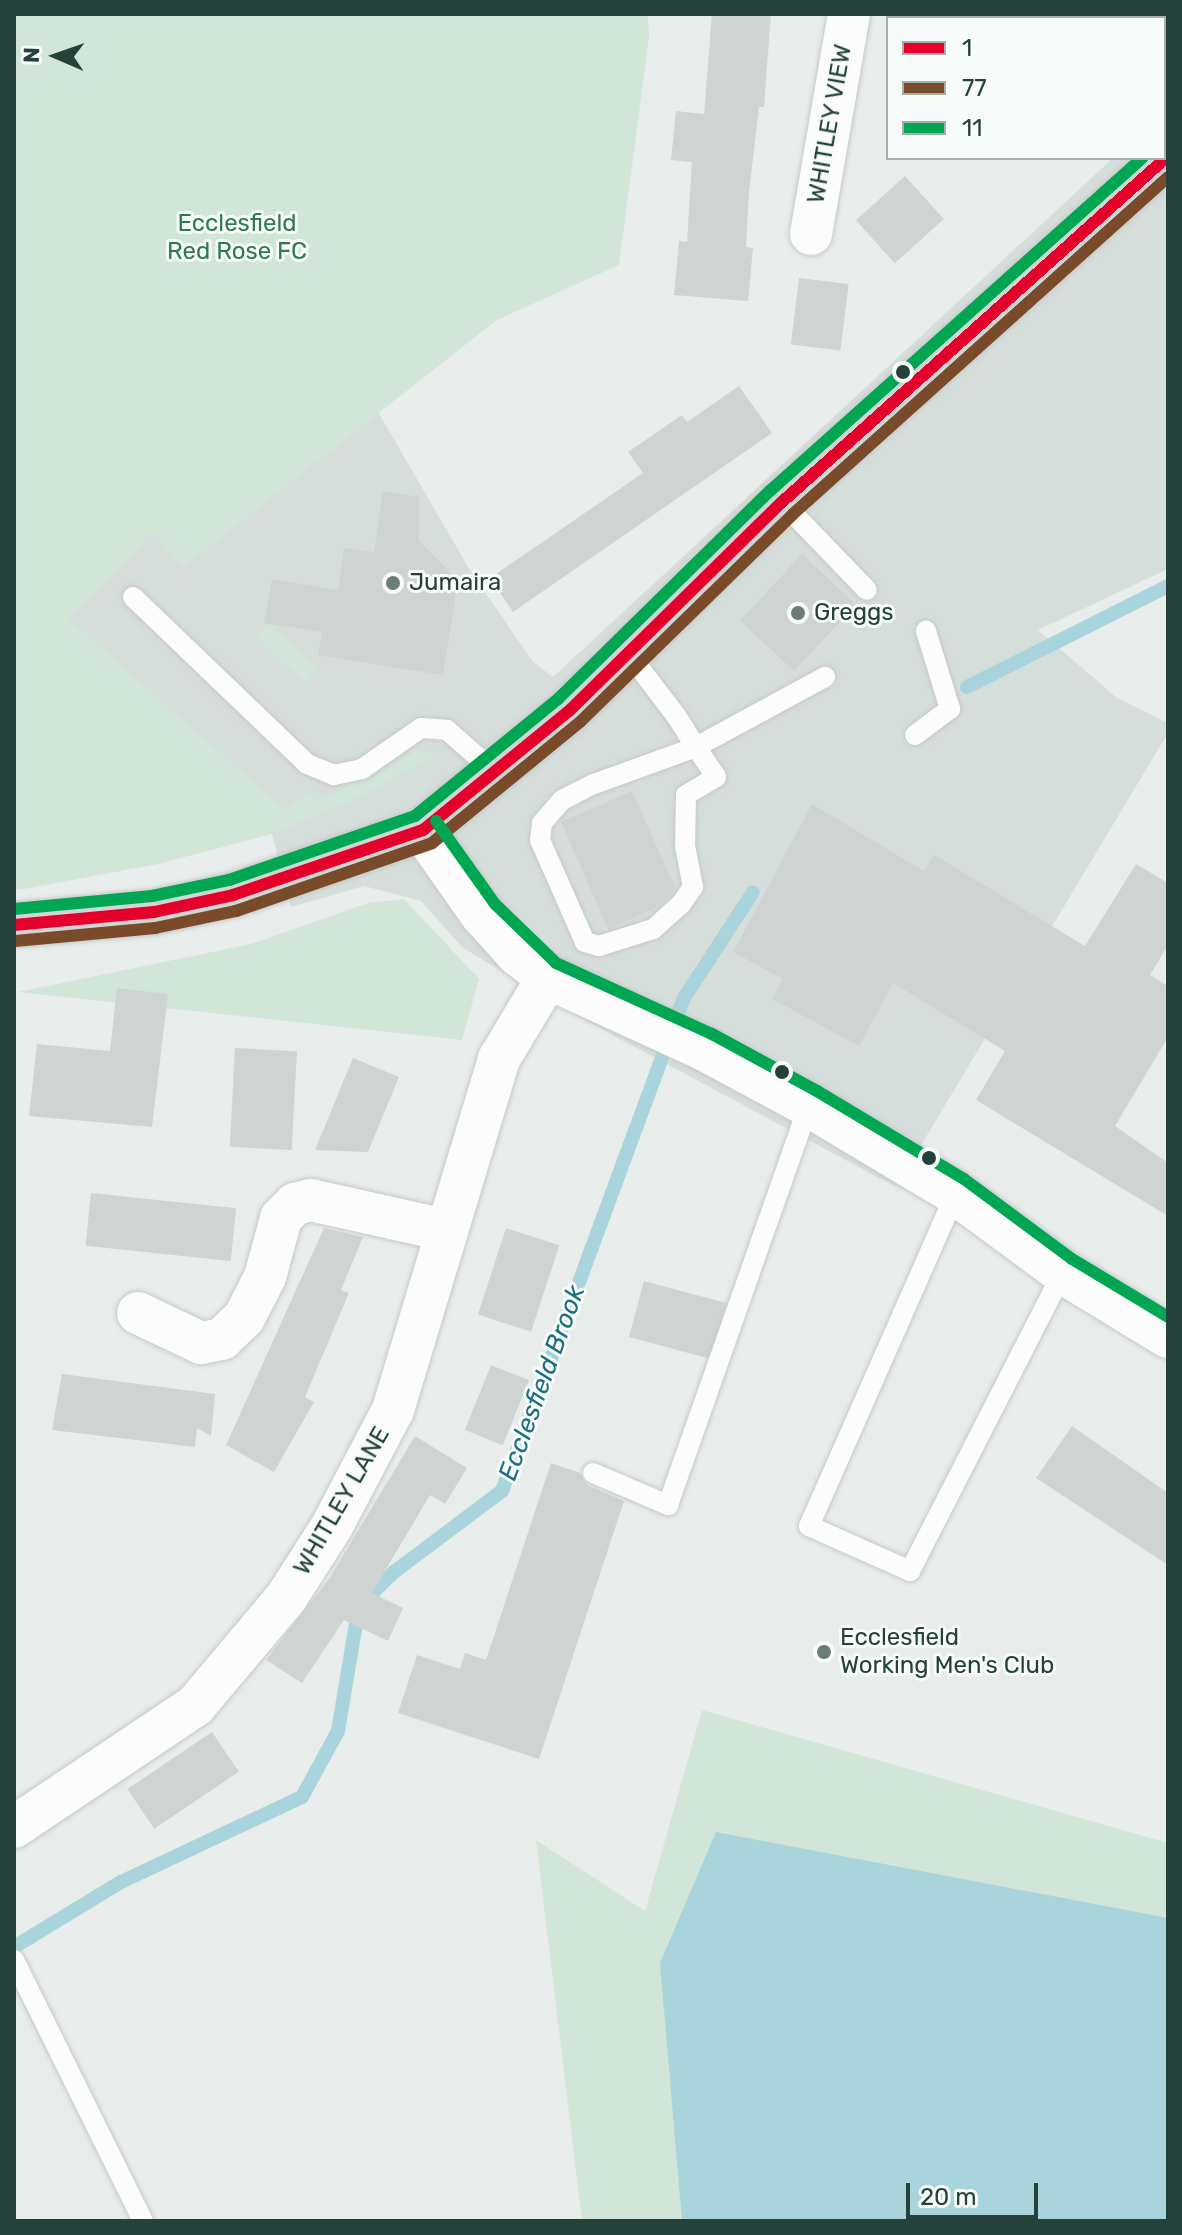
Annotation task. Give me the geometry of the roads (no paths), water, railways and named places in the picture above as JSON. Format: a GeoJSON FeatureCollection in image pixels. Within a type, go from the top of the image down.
{"type":"FeatureCollection","features":[{"type":"Feature","properties":{"kind":"main road"},"geometry":{"type":"LineString","coordinates":[[14,925],[154,912],[233,895],[423,830],[497,774],[629,654],[782,502],[1164,160]]}},
{"type":"Feature","properties":{"kind":"main road"},"geometry":{"type":"LineString","coordinates":[[423,830],[482,914],[518,954],[548,977],[705,1049],[809,1105],[956,1193],[1063,1272],[1168,1336]]}},
{"type":"Feature","properties":{"kind":"street","name":"WHITLEY VIEW"},"geometry":{"type":"LineString","coordinates":[[811,234],[849,14]]}},
{"type":"Feature","properties":{"kind":"street","name":"WHITLEY LANE"},"geometry":{"type":"LineString","coordinates":[[14,1827],[195,1706],[286,1598],[368,1464],[393,1410],[499,1059],[548,977]]}},
{"type":"Feature","properties":{"kind":"street"},"geometry":{"type":"LineString","coordinates":[[138,1313],[201,1343],[222,1339],[244,1318],[265,1277],[281,1218],[295,1204],[311,1200],[445,1230]]}},
{"type":"Feature","properties":{"kind":"lane"},"geometry":{"type":"LineString","coordinates":[[782,502],[867,590]]}},
{"type":"Feature","properties":{"kind":"lane"},"geometry":{"type":"LineString","coordinates":[[133,597],[307,764],[334,775],[362,769],[421,728],[447,730],[497,774]]}},
{"type":"Feature","properties":{"kind":"lane"},"geometry":{"type":"LineString","coordinates":[[915,735],[950,709],[926,631]]}},
{"type":"Feature","properties":{"kind":"lane"},"geometry":{"type":"LineString","coordinates":[[629,654],[696,747],[716,777],[686,795],[685,846],[693,887],[681,904],[653,929],[624,942],[599,946],[585,942],[540,840],[542,823],[562,800],[594,784],[696,747],[825,677]]}},
{"type":"Feature","properties":{"kind":"lane"},"geometry":{"type":"LineString","coordinates":[[593,1473],[668,1505],[809,1105]]}},
{"type":"Feature","properties":{"kind":"lane"},"geometry":{"type":"LineString","coordinates":[[956,1193],[809,1526],[910,1571],[1063,1272]]}},
{"type":"Feature","properties":{"kind":"lane"},"geometry":{"type":"LineString","coordinates":[[14,1960],[143,2221]]}},
{"type":"Feature","properties":{"kind":"water"},"geometry":{"type":"Polygon","coordinates":[[[716,1832],[1168,1918],[1168,2221],[682,2221],[660,1963],[716,1832]]]}},
{"type":"Feature","properties":{"kind":"waterway","name":"Ecclesfield Brook"},"geometry":{"type":"LineString","coordinates":[[967,687],[1168,586]]}},
{"type":"Feature","properties":{"kind":"waterway","name":"Ecclesfield Brook"},"geometry":{"type":"LineString","coordinates":[[14,1947],[121,1882],[302,1797],[338,1731],[359,1606],[394,1572],[502,1491],[684,998],[753,892]]}},
{"type":"Feature","properties":{"kind":"place","name":"Jumaira"},"geometry":{"type":"Point","coordinates":[393,583]}},
{"type":"Feature","properties":{"kind":"place","name":"Greggs"},"geometry":{"type":"Point","coordinates":[798,613]}},
{"type":"Feature","properties":{"kind":"place","name":"Ecclesfield Working Men's Club"},"geometry":{"type":"Point","coordinates":[824,1652]}},
{"type":"Feature","properties":{"kind":"park label","name":"Ecclesfield Red Rose FC"},"geometry":{"type":"Point","coordinates":[237,238]}}]}
